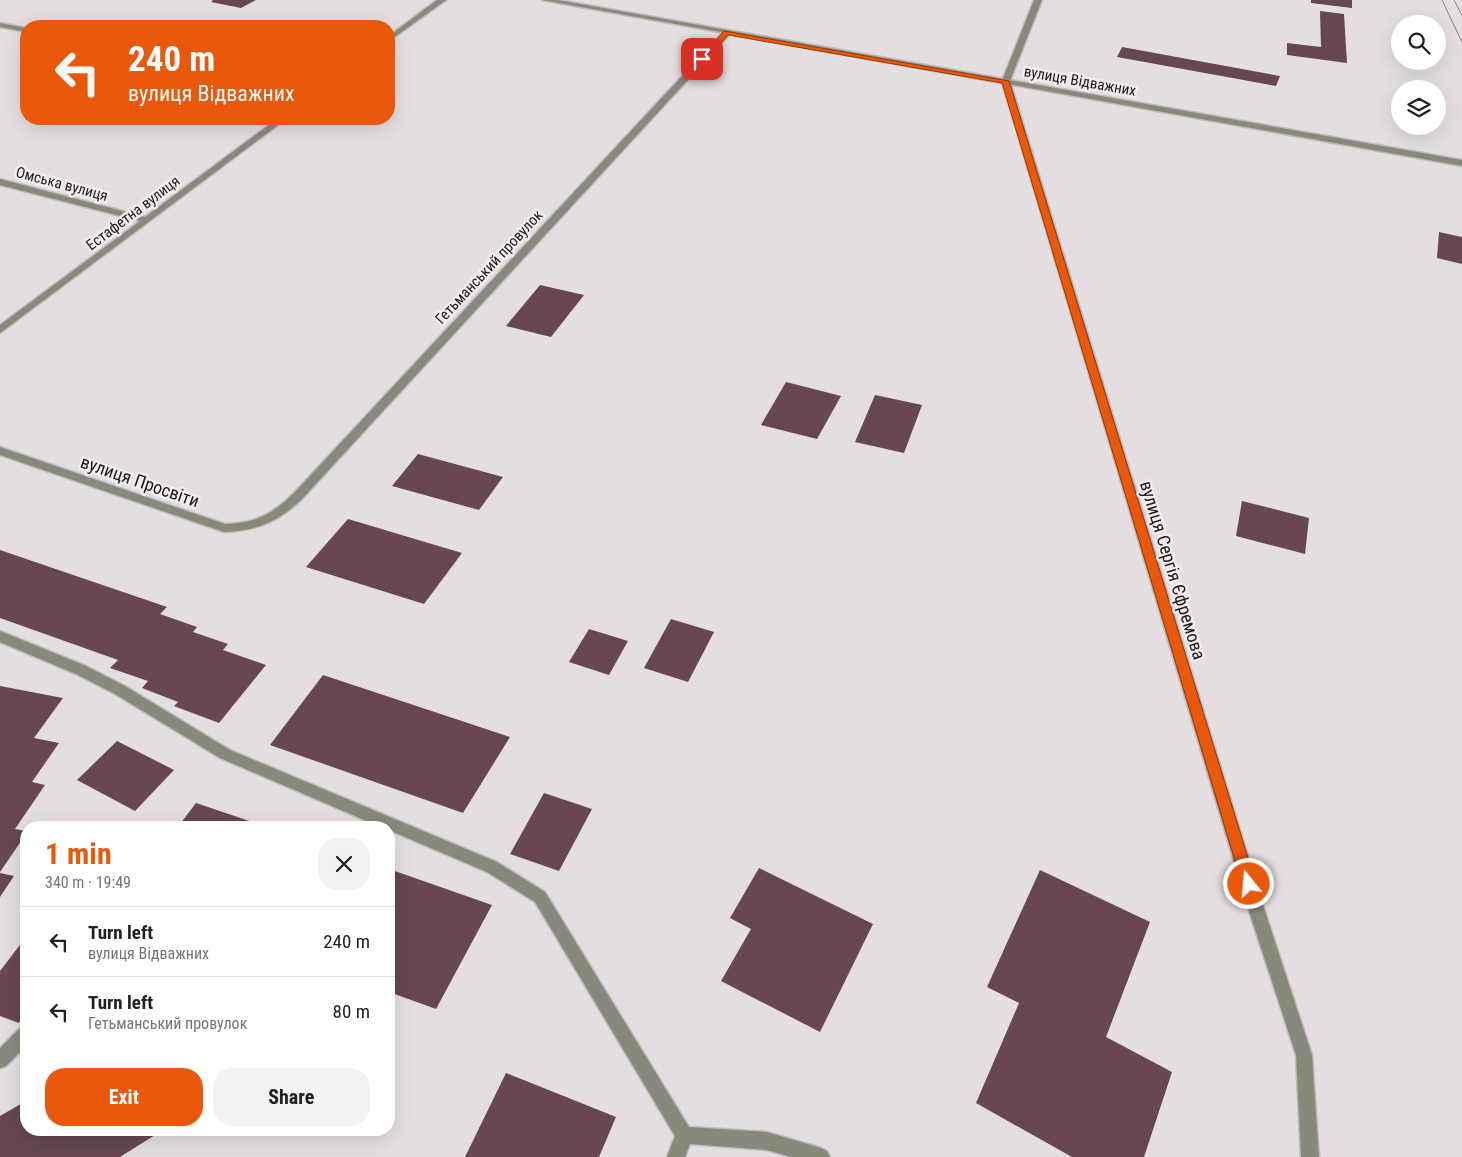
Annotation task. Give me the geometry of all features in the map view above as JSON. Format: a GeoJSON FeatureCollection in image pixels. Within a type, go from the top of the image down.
{"type":"FeatureCollection","features":[{"type":"Feature","properties":{"kind":"street"},"geometry":{"type":"LineString","coordinates":[[395,35],[442,0]]}},
{"type":"Feature","properties":{"kind":"street","name":"вулиця Відважних"},"geometry":{"type":"LineString","coordinates":[[546,0],[1462,163]]}},
{"type":"Feature","properties":{"kind":"street"},"geometry":{"type":"LineString","coordinates":[[1006,81],[1038,0]]}},
{"type":"Feature","properties":{"kind":"street"},"geometry":{"type":"LineString","coordinates":[[0,24],[20,29]]}},
{"type":"Feature","properties":{"kind":"street","name":"Гетьманський провулок"},"geometry":{"type":"LineString","coordinates":[[271,520],[298,496],[727,33]]}},
{"type":"Feature","properties":{"kind":"street","name":"вулиця Сергія Єфремова"},"geometry":{"type":"LineString","coordinates":[[1006,81],[1254,902],[1304,1055],[1310,1157]]}},
{"type":"Feature","properties":{"kind":"street","name":"Естафетна вулиця"},"geometry":{"type":"LineString","coordinates":[[0,330],[274,125]]}},
{"type":"Feature","properties":{"kind":"street","name":"Омська вулиця"},"geometry":{"type":"LineString","coordinates":[[0,182],[146,220]]}},
{"type":"Feature","properties":{"kind":"street","name":"вулиця Просвіти"},"geometry":{"type":"LineString","coordinates":[[0,451],[224,528],[247,528],[271,520]]}},
{"type":"Feature","properties":{"kind":"street"},"geometry":{"type":"LineString","coordinates":[[0,636],[82,670],[120,690],[225,754],[383,821]]}},
{"type":"Feature","properties":{"kind":"street"},"geometry":{"type":"LineString","coordinates":[[395,826],[492,867],[540,897],[684,1135]]}},
{"type":"Feature","properties":{"kind":"street"},"geometry":{"type":"LineString","coordinates":[[0,1060],[20,1040]]}},
{"type":"Feature","properties":{"kind":"street"},"geometry":{"type":"LineString","coordinates":[[676,1157],[684,1135]]}},
{"type":"Feature","properties":{"kind":"street"},"geometry":{"type":"LineString","coordinates":[[684,1135],[767,1141],[821,1157]]}},
{"type":"Feature","properties":{"kind":"building"},"geometry":{"type":"Polygon","coordinates":[[[213,0],[256,0],[241,8],[211,2],[213,0]]]}},
{"type":"Feature","properties":{"kind":"building"},"geometry":{"type":"Polygon","coordinates":[[[1311,0],[1352,0],[1352,8],[1311,3],[1311,0]]]}},
{"type":"Feature","properties":{"kind":"building"},"geometry":{"type":"Polygon","coordinates":[[[1320,11],[1344,14],[1347,63],[1287,55],[1287,43],[1321,47],[1320,11]]]}},
{"type":"Feature","properties":{"kind":"building"},"geometry":{"type":"Polygon","coordinates":[[[1122,47],[1280,76],[1276,86],[1117,57],[1122,47]]]}},
{"type":"Feature","properties":{"kind":"building"},"geometry":{"type":"Polygon","coordinates":[[[1439,232],[1462,237],[1462,264],[1437,258],[1439,232]]]}},
{"type":"Feature","properties":{"kind":"building"},"geometry":{"type":"Polygon","coordinates":[[[540,285],[584,295],[551,337],[506,326],[540,285]]]}},
{"type":"Feature","properties":{"kind":"building"},"geometry":{"type":"Polygon","coordinates":[[[786,382],[841,396],[817,439],[761,425],[786,382]]]}},
{"type":"Feature","properties":{"kind":"building"},"geometry":{"type":"Polygon","coordinates":[[[875,395],[922,405],[904,453],[855,442],[875,395]]]}},
{"type":"Feature","properties":{"kind":"building"},"geometry":{"type":"Polygon","coordinates":[[[418,454],[503,477],[479,510],[392,486],[418,454]]]}},
{"type":"Feature","properties":{"kind":"building"},"geometry":{"type":"Polygon","coordinates":[[[1242,501],[1309,518],[1305,554],[1236,536],[1242,501]]]}},
{"type":"Feature","properties":{"kind":"building"},"geometry":{"type":"Polygon","coordinates":[[[348,519],[462,553],[424,604],[306,567],[348,519]]]}},
{"type":"Feature","properties":{"kind":"building"},"geometry":{"type":"Polygon","coordinates":[[[0,550],[167,607],[160,614],[197,627],[193,632],[228,644],[223,650],[266,665],[219,723],[174,706],[178,702],[142,688],[148,681],[110,668],[118,660],[0,618],[0,550]]]}},
{"type":"Feature","properties":{"kind":"building"},"geometry":{"type":"Polygon","coordinates":[[[671,619],[714,632],[688,682],[644,668],[671,619]]]}},
{"type":"Feature","properties":{"kind":"building"},"geometry":{"type":"Polygon","coordinates":[[[589,629],[628,641],[609,675],[569,662],[589,629]]]}},
{"type":"Feature","properties":{"kind":"building"},"geometry":{"type":"Polygon","coordinates":[[[323,675],[510,737],[463,813],[270,745],[323,675]]]}},
{"type":"Feature","properties":{"kind":"building"},"geometry":{"type":"Polygon","coordinates":[[[0,686],[63,698],[34,738],[59,743],[32,782],[45,785],[15,829],[20,830],[20,843],[0,872],[0,686]]]}},
{"type":"Feature","properties":{"kind":"building"},"geometry":{"type":"Polygon","coordinates":[[[117,741],[174,770],[135,811],[77,780],[117,741]]]}},
{"type":"Feature","properties":{"kind":"building"},"geometry":{"type":"Polygon","coordinates":[[[544,793],[592,809],[559,871],[510,854],[544,793]]]}},
{"type":"Feature","properties":{"kind":"building"},"geometry":{"type":"Polygon","coordinates":[[[196,803],[249,821],[182,821],[196,803]]]}},
{"type":"Feature","properties":{"kind":"building"},"geometry":{"type":"Polygon","coordinates":[[[759,868],[873,924],[820,1032],[721,981],[751,929],[730,918],[759,868]]]}},
{"type":"Feature","properties":{"kind":"building"},"geometry":{"type":"Polygon","coordinates":[[[1040,870],[1150,922],[1106,1037],[1172,1072],[1144,1157],[1072,1157],[976,1103],[1019,1003],[987,987],[1040,870]]]}},
{"type":"Feature","properties":{"kind":"building"},"geometry":{"type":"Polygon","coordinates":[[[395,871],[492,905],[436,1009],[395,994],[395,871]]]}},
{"type":"Feature","properties":{"kind":"building"},"geometry":{"type":"Polygon","coordinates":[[[0,873],[14,876],[0,897],[0,873]]]}},
{"type":"Feature","properties":{"kind":"building"},"geometry":{"type":"Polygon","coordinates":[[[20,945],[19,1023],[0,1016],[0,971],[20,945]]]}},
{"type":"Feature","properties":{"kind":"building"},"geometry":{"type":"Polygon","coordinates":[[[506,1073],[616,1117],[599,1157],[465,1157],[506,1073]]]}},
{"type":"Feature","properties":{"kind":"building"},"geometry":{"type":"Polygon","coordinates":[[[20,1104],[20,1136],[153,1136],[120,1157],[0,1157],[0,1116],[20,1104]]]}},
{"type":"Feature","properties":{"kind":"tram line"},"geometry":{"type":"LineString","coordinates":[[1442,0],[1462,42]]}},
{"type":"Feature","properties":{"kind":"tram line"},"geometry":{"type":"LineString","coordinates":[[1454,0],[1462,15]]}},
{"type":"Feature","properties":{"kind":"route"},"geometry":{"type":"LineString","coordinates":[[702,59],[727,33],[1006,81],[1249,884]]}}]}
